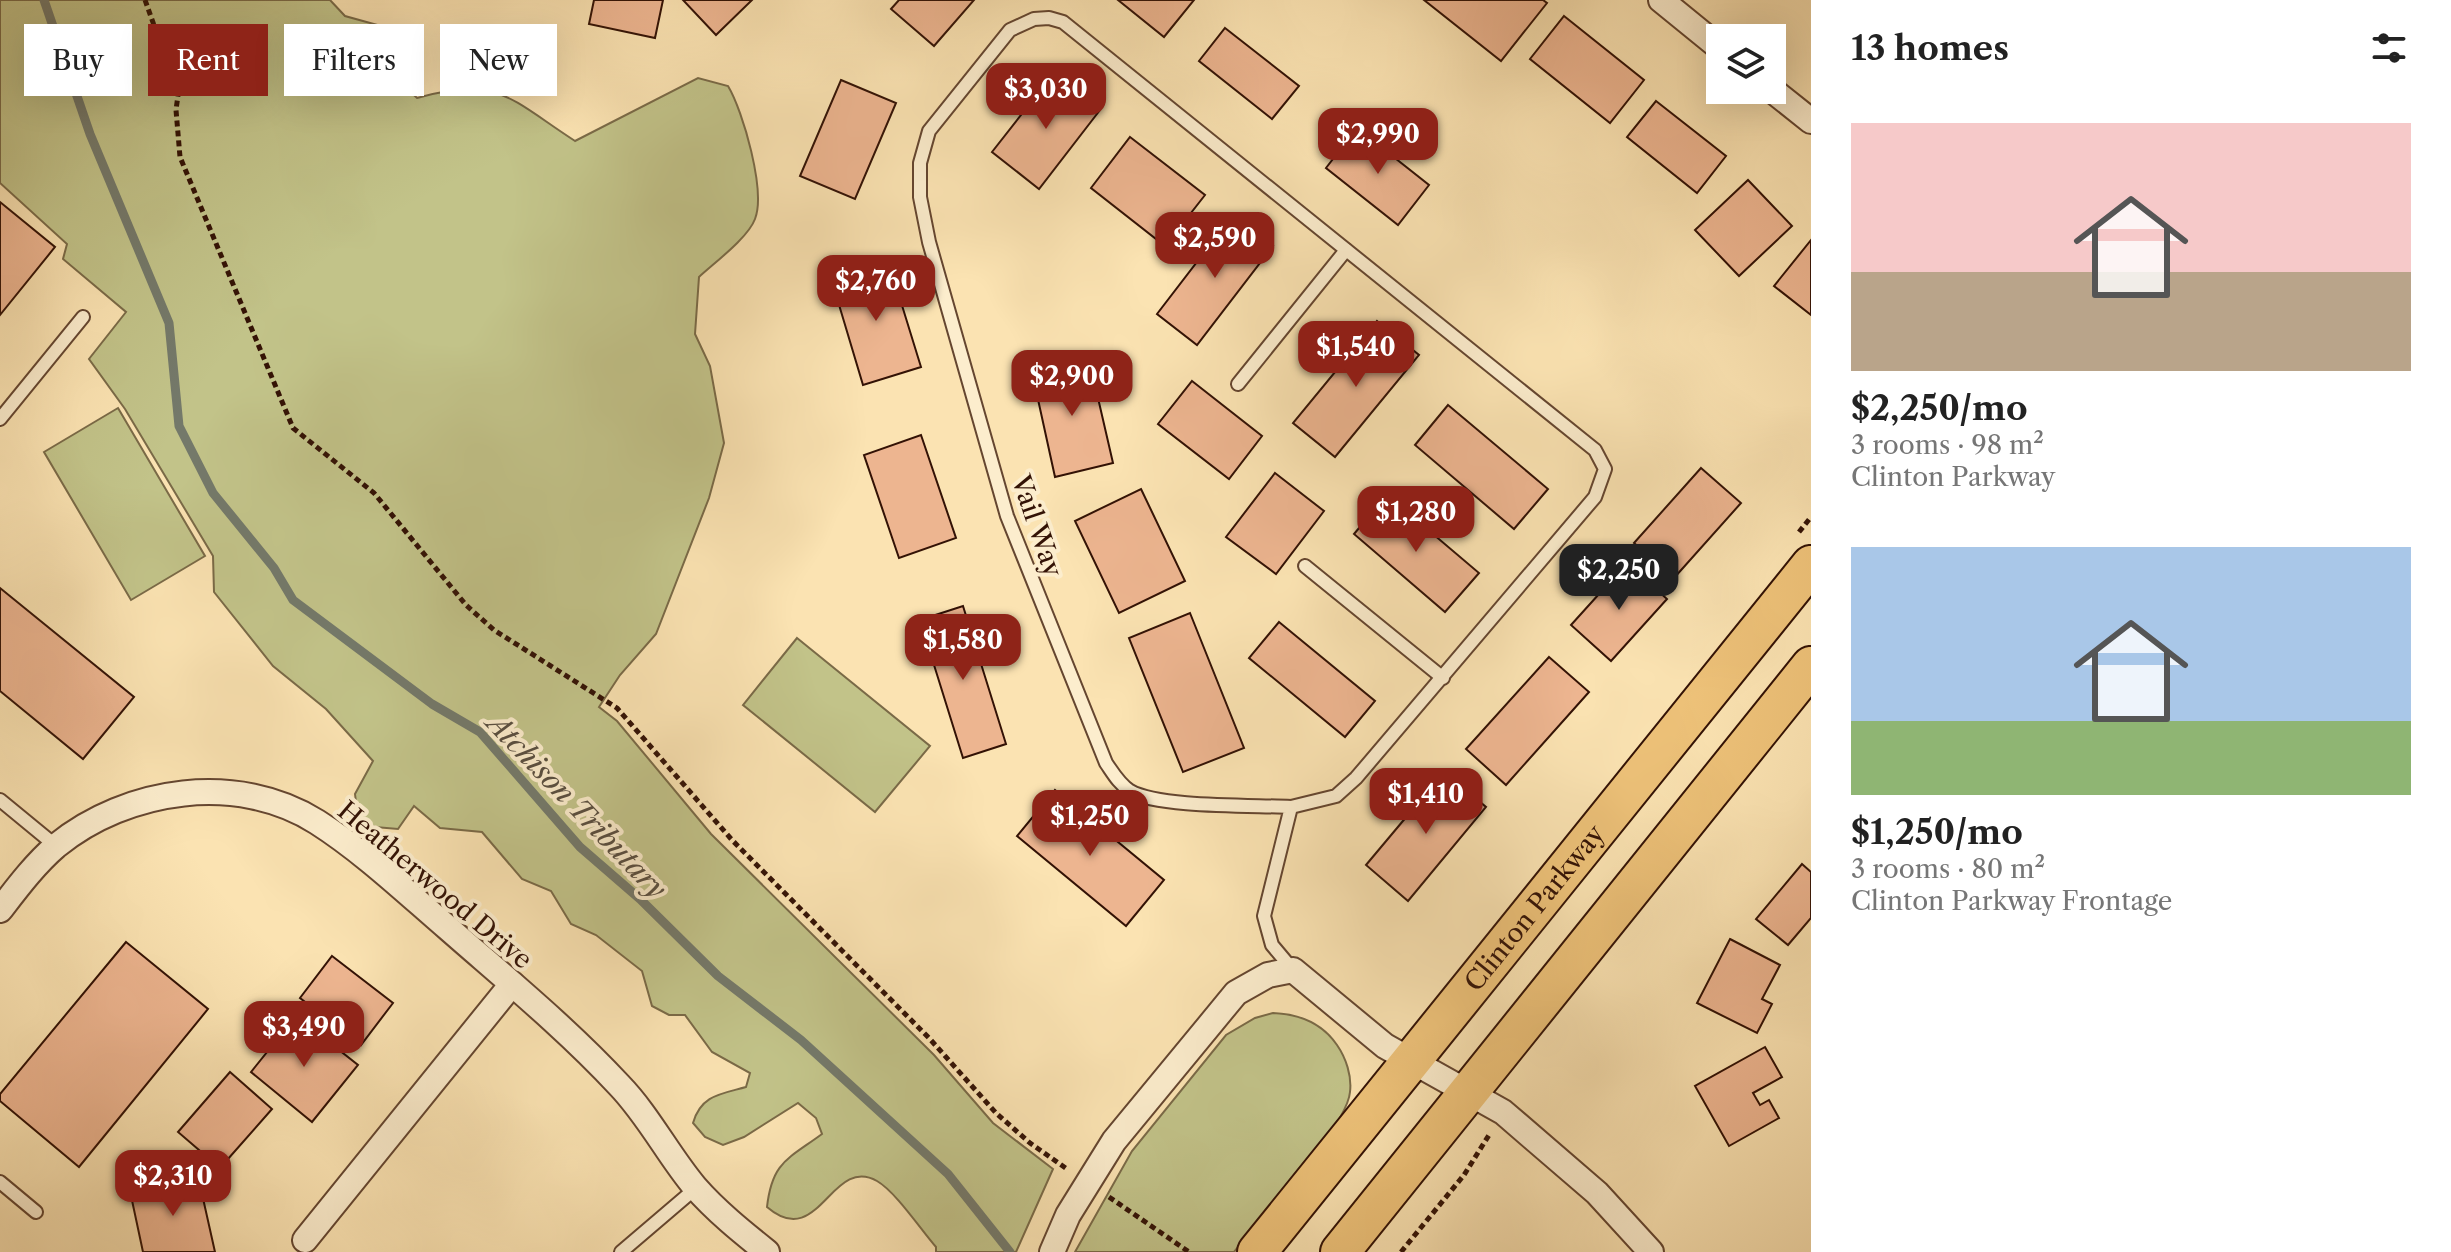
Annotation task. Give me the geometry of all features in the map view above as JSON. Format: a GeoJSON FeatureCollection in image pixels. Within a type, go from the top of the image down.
{"type":"FeatureCollection","features":[{"type":"Feature","properties":{"kind":"main road","name":"Clinton Parkway"},"geometry":{"type":"LineString","coordinates":[[1257,1252],[1811,565]]}},
{"type":"Feature","properties":{"kind":"main road"},"geometry":{"type":"LineString","coordinates":[[1340,1252],[1811,666]]}},
{"type":"Feature","properties":{"kind":"street"},"geometry":{"type":"LineString","coordinates":[[1661,0],[1706,37]]}},
{"type":"Feature","properties":{"kind":"street"},"geometry":{"type":"LineString","coordinates":[[1786,101],[1811,121]]}},
{"type":"Feature","properties":{"kind":"street","name":"Heatherwood Drive"},"geometry":{"type":"LineString","coordinates":[[0,910],[56,846],[94,822],[135,803],[180,793],[220,792],[281,805],[317,822],[354,850],[512,984],[620,1085],[696,1188],[767,1252]]}},
{"type":"Feature","properties":{"kind":"street"},"geometry":{"type":"LineString","coordinates":[[1052,1252],[1068,1215],[1114,1141],[1236,993],[1268,975],[1293,970],[1385,1046],[1503,1112],[1597,1193],[1651,1252]]}},
{"type":"Feature","properties":{"kind":"street"},"geometry":{"type":"LineString","coordinates":[[305,1240],[512,984]]}},
{"type":"Feature","properties":{"kind":"lane","name":"Vail Way"},"geometry":{"type":"LineString","coordinates":[[1034,19],[1063,22],[1346,250],[1595,450],[1605,469],[1595,497],[1443,678],[1356,778],[1336,796],[1291,807],[1163,801],[1133,792],[1119,782],[1106,763],[1007,516],[929,242],[920,197],[920,163],[929,131],[1010,30],[1034,19]]}},
{"type":"Feature","properties":{"kind":"lane"},"geometry":{"type":"LineString","coordinates":[[1238,384],[1346,250]]}},
{"type":"Feature","properties":{"kind":"lane"},"geometry":{"type":"LineString","coordinates":[[0,419],[83,317]]}},
{"type":"Feature","properties":{"kind":"lane"},"geometry":{"type":"LineString","coordinates":[[1305,566],[1443,678]]}},
{"type":"Feature","properties":{"kind":"lane"},"geometry":{"type":"LineString","coordinates":[[0,800],[56,846]]}},
{"type":"Feature","properties":{"kind":"lane"},"geometry":{"type":"LineString","coordinates":[[1291,807],[1264,916],[1272,945],[1293,970]]}},
{"type":"Feature","properties":{"kind":"lane"},"geometry":{"type":"LineString","coordinates":[[0,1182],[36,1212]]}},
{"type":"Feature","properties":{"kind":"lane"},"geometry":{"type":"LineString","coordinates":[[621,1252],[696,1188]]}},
{"type":"Feature","properties":{"kind":"path"},"geometry":{"type":"LineString","coordinates":[[145,0],[155,28],[175,56],[181,73],[176,110],[180,157],[293,428],[374,493],[466,605],[494,630],[617,708],[732,840],[929,1038],[996,1113],[1030,1143],[1067,1169]]}},
{"type":"Feature","properties":{"kind":"path"},"geometry":{"type":"LineString","coordinates":[[1401,1252],[1468,1169]]}},
{"type":"Feature","properties":{"kind":"path"},"geometry":{"type":"LineString","coordinates":[[1108,1196],[1189,1252]]}},
{"type":"Feature","properties":{"kind":"green space"},"geometry":{"type":"Polygon","coordinates":[[[0,0],[330,0],[345,16],[374,24],[284,24],[284,96],[417,98],[440,93],[440,96],[504,96],[575,141],[698,78],[728,86],[751,151],[758,206],[755,219],[745,234],[699,277],[695,334],[710,366],[724,443],[709,498],[656,634],[620,675],[599,707],[617,721],[711,834],[934,1055],[993,1123],[1053,1169],[1016,1252],[936,1252],[936,1247],[892,1194],[877,1181],[861,1176],[848,1180],[813,1212],[800,1218],[785,1218],[767,1207],[773,1180],[784,1163],[822,1134],[816,1118],[798,1103],[744,1137],[723,1145],[705,1137],[693,1123],[701,1107],[713,1097],[746,1087],[750,1073],[712,1052],[685,1015],[669,1015],[652,1006],[642,971],[596,935],[571,924],[551,891],[522,879],[482,832],[440,828],[414,806],[398,829],[375,827],[358,818],[355,794],[373,761],[326,709],[273,666],[214,592],[213,556],[125,409],[89,359],[126,312],[63,259],[67,244],[0,183],[0,0]]]}},
{"type":"Feature","properties":{"kind":"green space"},"geometry":{"type":"Polygon","coordinates":[[[118,408],[205,556],[131,600],[44,452],[118,408]]]}},
{"type":"Feature","properties":{"kind":"green space"},"geometry":{"type":"Polygon","coordinates":[[[797,638],[930,746],[875,812],[743,705],[797,638]]]}},
{"type":"Feature","properties":{"kind":"green space"},"geometry":{"type":"Polygon","coordinates":[[[1273,1013],[1301,1018],[1317,1025],[1331,1037],[1343,1056],[1350,1086],[1345,1108],[1334,1127],[1281,1197],[1234,1252],[1075,1252],[1132,1151],[1226,1035],[1255,1018],[1273,1013]]]}},
{"type":"Feature","properties":{"kind":"building"},"geometry":{"type":"Polygon","coordinates":[[[594,0],[663,0],[655,38],[589,24],[594,0]]]}},
{"type":"Feature","properties":{"kind":"building"},"geometry":{"type":"Polygon","coordinates":[[[683,0],[752,0],[716,35],[683,0]]]}},
{"type":"Feature","properties":{"kind":"building"},"geometry":{"type":"Polygon","coordinates":[[[899,0],[974,0],[934,46],[891,9],[899,0]]]}},
{"type":"Feature","properties":{"kind":"building"},"geometry":{"type":"Polygon","coordinates":[[[1118,0],[1194,0],[1164,37],[1118,0]]]}},
{"type":"Feature","properties":{"kind":"building"},"geometry":{"type":"Polygon","coordinates":[[[1424,0],[1543,0],[1547,3],[1501,61],[1424,0]]]}},
{"type":"Feature","properties":{"kind":"building"},"geometry":{"type":"Polygon","coordinates":[[[1564,16],[1644,80],[1610,123],[1530,59],[1564,16]]]}},
{"type":"Feature","properties":{"kind":"building"},"geometry":{"type":"Polygon","coordinates":[[[1225,28],[1299,86],[1272,119],[1199,61],[1225,28]]]}},
{"type":"Feature","properties":{"kind":"building"},"geometry":{"type":"Polygon","coordinates":[[[1053,74],[1100,110],[1039,189],[992,152],[1053,74]]]}},
{"type":"Feature","properties":{"kind":"building"},"geometry":{"type":"Polygon","coordinates":[[[841,80],[896,103],[855,199],[800,176],[841,80]]]}},
{"type":"Feature","properties":{"kind":"building"},"geometry":{"type":"Polygon","coordinates":[[[1656,101],[1726,156],[1697,193],[1627,137],[1656,101]]]}},
{"type":"Feature","properties":{"kind":"building"},"geometry":{"type":"Polygon","coordinates":[[[1357,128],[1429,185],[1398,225],[1326,168],[1357,128]]]}},
{"type":"Feature","properties":{"kind":"building"},"geometry":{"type":"Polygon","coordinates":[[[1130,137],[1205,195],[1165,246],[1091,188],[1130,137]]]}},
{"type":"Feature","properties":{"kind":"building"},"geometry":{"type":"Polygon","coordinates":[[[1748,180],[1792,226],[1739,276],[1695,230],[1748,180]]]}},
{"type":"Feature","properties":{"kind":"building"},"geometry":{"type":"Polygon","coordinates":[[[0,202],[55,247],[0,315],[0,202]]]}},
{"type":"Feature","properties":{"kind":"building"},"geometry":{"type":"Polygon","coordinates":[[[1233,215],[1273,246],[1197,345],[1157,314],[1233,215]]]}},
{"type":"Feature","properties":{"kind":"building"},"geometry":{"type":"Polygon","coordinates":[[[1811,240],[1811,315],[1774,286],[1811,240]]]}},
{"type":"Feature","properties":{"kind":"building"},"geometry":{"type":"Polygon","coordinates":[[[888,260],[921,367],[863,385],[831,278],[888,260]]]}},
{"type":"Feature","properties":{"kind":"building"},"geometry":{"type":"Polygon","coordinates":[[[1377,321],[1419,355],[1335,457],[1293,423],[1377,321]]]}},
{"type":"Feature","properties":{"kind":"building"},"geometry":{"type":"Polygon","coordinates":[[[1089,359],[1113,463],[1055,477],[1032,372],[1089,359]]]}},
{"type":"Feature","properties":{"kind":"building"},"geometry":{"type":"Polygon","coordinates":[[[1192,381],[1262,436],[1229,479],[1158,424],[1192,381]]]}},
{"type":"Feature","properties":{"kind":"building"},"geometry":{"type":"Polygon","coordinates":[[[1448,405],[1548,489],[1514,529],[1415,445],[1448,405]]]}},
{"type":"Feature","properties":{"kind":"building"},"geometry":{"type":"Polygon","coordinates":[[[921,435],[956,538],[899,558],[864,455],[921,435]]]}},
{"type":"Feature","properties":{"kind":"building"},"geometry":{"type":"Polygon","coordinates":[[[1701,468],[1741,503],[1674,578],[1634,543],[1701,468]]]}},
{"type":"Feature","properties":{"kind":"building"},"geometry":{"type":"Polygon","coordinates":[[[1275,473],[1324,511],[1276,574],[1226,537],[1275,473]]]}},
{"type":"Feature","properties":{"kind":"building"},"geometry":{"type":"Polygon","coordinates":[[[1141,489],[1185,581],[1119,613],[1075,521],[1141,489]]]}},
{"type":"Feature","properties":{"kind":"building"},"geometry":{"type":"Polygon","coordinates":[[[1387,495],[1479,573],[1445,612],[1354,534],[1387,495]]]}},
{"type":"Feature","properties":{"kind":"building"},"geometry":{"type":"Polygon","coordinates":[[[1627,563],[1667,599],[1611,661],[1571,625],[1627,563]]]}},
{"type":"Feature","properties":{"kind":"building"},"geometry":{"type":"Polygon","coordinates":[[[0,588],[134,697],[83,759],[0,691],[0,588]]]}},
{"type":"Feature","properties":{"kind":"building"},"geometry":{"type":"Polygon","coordinates":[[[963,606],[1006,744],[963,758],[920,620],[963,606]]]}},
{"type":"Feature","properties":{"kind":"building"},"geometry":{"type":"Polygon","coordinates":[[[1190,613],[1244,748],[1183,772],[1129,638],[1190,613]]]}},
{"type":"Feature","properties":{"kind":"building"},"geometry":{"type":"Polygon","coordinates":[[[1279,622],[1375,701],[1345,737],[1249,658],[1279,622]]]}},
{"type":"Feature","properties":{"kind":"building"},"geometry":{"type":"Polygon","coordinates":[[[1549,657],[1589,692],[1506,785],[1466,749],[1549,657]]]}},
{"type":"Feature","properties":{"kind":"building"},"geometry":{"type":"Polygon","coordinates":[[[1444,772],[1486,807],[1408,901],[1366,865],[1444,772]]]}},
{"type":"Feature","properties":{"kind":"building"},"geometry":{"type":"Polygon","coordinates":[[[1055,790],[1164,880],[1126,926],[1017,836],[1055,790]]]}},
{"type":"Feature","properties":{"kind":"building"},"geometry":{"type":"Polygon","coordinates":[[[1802,864],[1811,872],[1811,918],[1788,945],[1756,919],[1802,864]]]}},
{"type":"Feature","properties":{"kind":"building"},"geometry":{"type":"Polygon","coordinates":[[[1730,939],[1780,965],[1762,999],[1772,1004],[1757,1033],[1697,1003],[1730,939]]]}},
{"type":"Feature","properties":{"kind":"building"},"geometry":{"type":"Polygon","coordinates":[[[126,942],[208,1009],[79,1167],[0,1101],[0,1094],[126,942]]]}},
{"type":"Feature","properties":{"kind":"building"},"geometry":{"type":"Polygon","coordinates":[[[332,956],[393,1003],[361,1045],[300,998],[332,956]]]}},
{"type":"Feature","properties":{"kind":"building"},"geometry":{"type":"Polygon","coordinates":[[[296,1016],[358,1065],[312,1122],[251,1072],[296,1016]]]}},
{"type":"Feature","properties":{"kind":"building"},"geometry":{"type":"Polygon","coordinates":[[[1765,1047],[1782,1077],[1753,1093],[1760,1105],[1769,1100],[1779,1118],[1729,1146],[1695,1086],[1765,1047]]]}},
{"type":"Feature","properties":{"kind":"building"},"geometry":{"type":"Polygon","coordinates":[[[230,1072],[272,1109],[220,1168],[178,1132],[230,1072]]]}},
{"type":"Feature","properties":{"kind":"building"},"geometry":{"type":"Polygon","coordinates":[[[198,1176],[215,1252],[143,1252],[130,1191],[198,1176]]]}},
{"type":"Feature","properties":{"kind":"waterway","name":"Atchison Tributary"},"geometry":{"type":"LineString","coordinates":[[44,0],[90,134],[169,323],[179,426],[213,493],[274,568],[293,600],[432,704],[480,732],[580,847],[640,899],[718,976],[801,1040],[948,1174],[1010,1252]]}}]}
